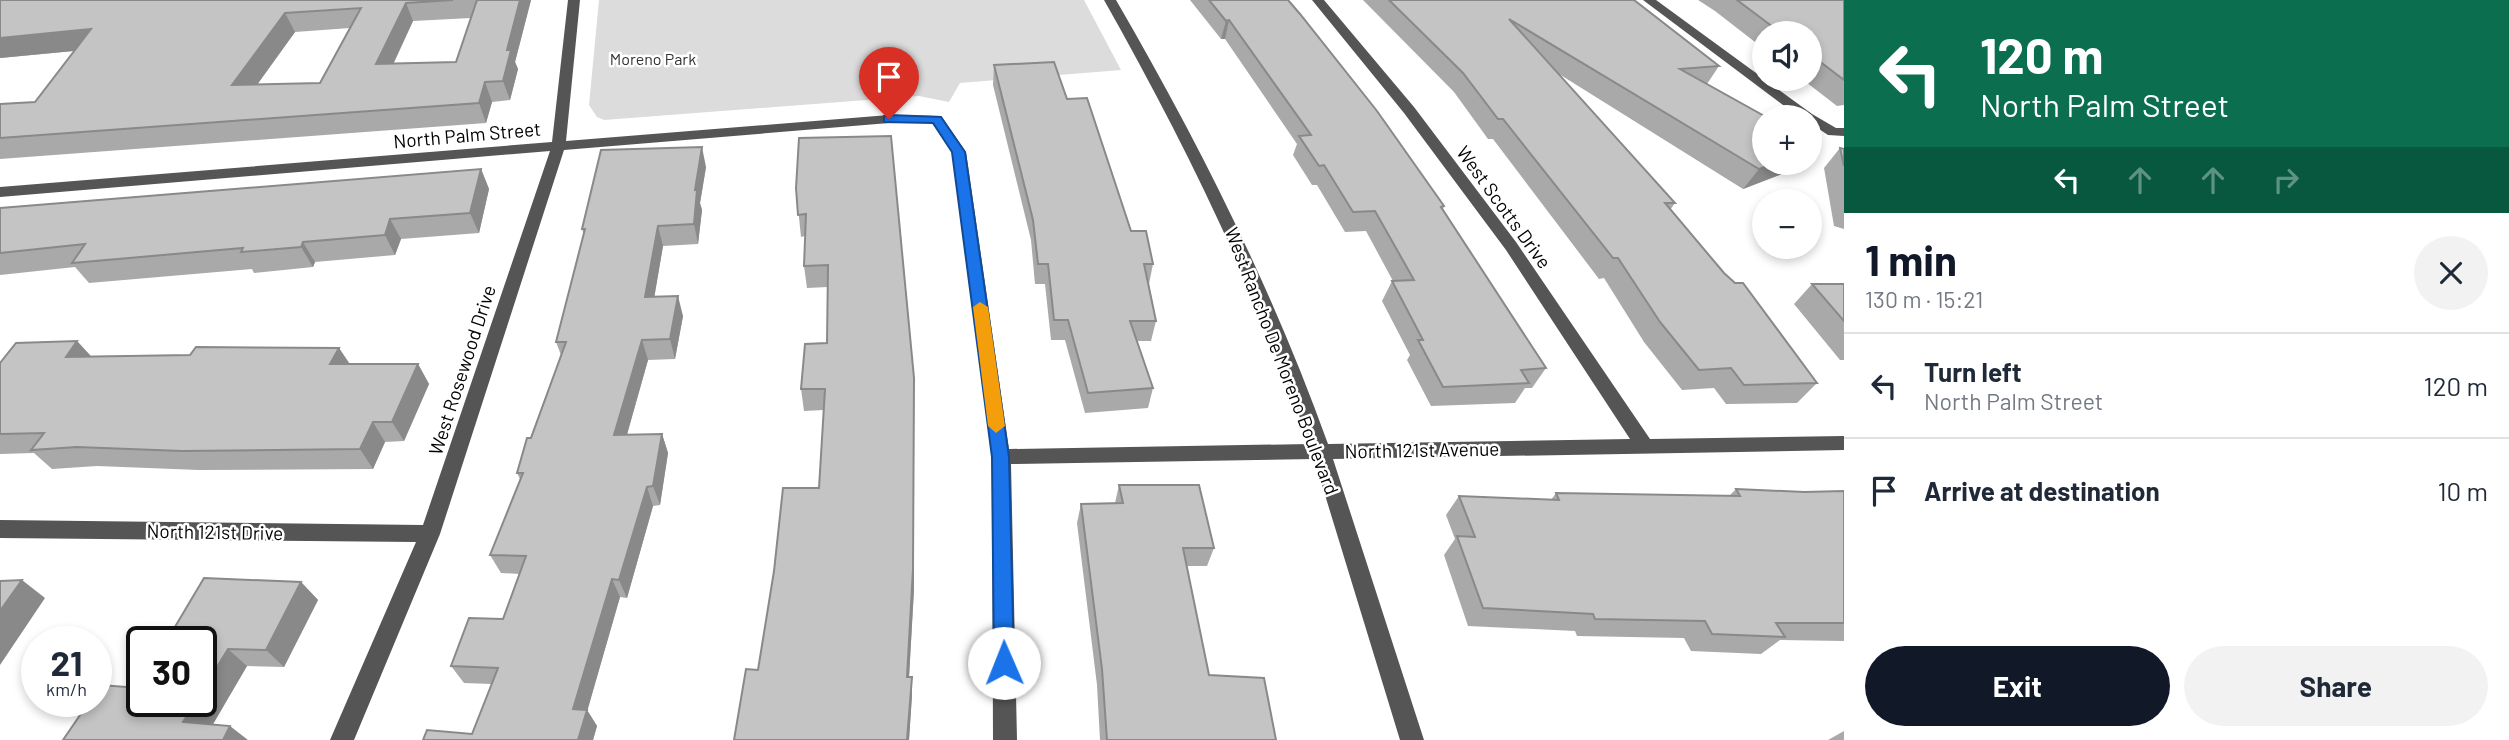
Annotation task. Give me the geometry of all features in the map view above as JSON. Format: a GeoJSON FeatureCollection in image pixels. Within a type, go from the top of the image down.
{"type":"FeatureCollection","features":[{"type":"Feature","properties":{"kind":"street","name":"West Rosewood Drive"},"geometry":{"type":"LineString","coordinates":[[342,740],[430,534],[558,146],[574,0]]}},
{"type":"Feature","properties":{"kind":"street","name":"West Rancho De Moreno Boulevard"},"geometry":{"type":"LineString","coordinates":[[1110,0],[1149,67],[1232,229],[1319,452],[1412,740]]}},
{"type":"Feature","properties":{"kind":"street","name":"West Scotts Drive"},"geometry":{"type":"LineString","coordinates":[[1318,0],[1409,110],[1511,246],[1645,447]]}},
{"type":"Feature","properties":{"kind":"street"},"geometry":{"type":"LineString","coordinates":[[1649,0],[1790,105]]}},
{"type":"Feature","properties":{"kind":"street","name":"North Palm Street"},"geometry":{"type":"LineString","coordinates":[[0,192],[889,119],[936,119],[959,152],[1000,457]]}},
{"type":"Feature","properties":{"kind":"street"},"geometry":{"type":"LineString","coordinates":[[1822,124],[1839,132]]}},
{"type":"Feature","properties":{"kind":"street","name":"North 121st Avenue"},"geometry":{"type":"LineString","coordinates":[[1000,457],[1844,443]]}},
{"type":"Feature","properties":{"kind":"street"},"geometry":{"type":"LineString","coordinates":[[1000,457],[1005,740]]}},
{"type":"Feature","properties":{"kind":"street","name":"North 121st Drive"},"geometry":{"type":"LineString","coordinates":[[0,529],[430,534]]}},
{"type":"Feature","properties":{"kind":"green space","name":"Moreno Park"},"geometry":{"type":"Polygon","coordinates":[[[599,0],[1084,0],[1121,70],[960,83],[949,102],[919,96],[604,120],[597,117],[589,105],[599,0]]]}},
{"type":"Feature","properties":{"kind":"building"},"geometry":{"type":"Polygon","coordinates":[[[0,0],[453,0],[406,3],[376,64],[456,62],[477,0],[520,0],[507,50],[511,50],[503,81],[485,82],[479,103],[0,138],[0,104],[35,102],[91,29],[0,38],[0,0]],[[361,8],[285,13],[232,85],[320,83],[361,8]]]}},
{"type":"Feature","properties":{"kind":"building"},"geometry":{"type":"Polygon","coordinates":[[[1209,0],[1288,0],[1300,14],[1377,111],[1444,206],[1441,207],[1546,368],[1521,370],[1529,383],[1443,387],[1418,340],[1423,340],[1392,281],[1414,280],[1375,211],[1353,212],[1324,165],[1319,166],[1299,136],[1311,135],[1229,20],[1226,21],[1209,0]]]}},
{"type":"Feature","properties":{"kind":"building"},"geometry":{"type":"Polygon","coordinates":[[[1389,0],[1634,0],[1719,66],[1680,69],[1752,109],[1752,165],[1509,19],[1675,203],[1665,203],[1724,273],[1735,283],[1743,283],[1817,383],[1744,385],[1731,368],[1699,370],[1660,322],[1618,258],[1613,258],[1463,73],[1389,0]]]}},
{"type":"Feature","properties":{"kind":"building"},"geometry":{"type":"Polygon","coordinates":[[[1737,0],[1844,0],[1844,80],[1822,63],[1822,21],[1765,21],[1737,0]]]}},
{"type":"Feature","properties":{"kind":"building"},"geometry":{"type":"Polygon","coordinates":[[[1054,62],[1067,99],[1087,98],[1131,231],[1146,231],[1153,264],[1144,264],[1156,321],[1130,321],[1153,388],[1088,393],[1068,320],[1054,320],[1048,264],[1038,264],[1033,220],[994,65],[1054,62]]]}},
{"type":"Feature","properties":{"kind":"building"},"geometry":{"type":"Polygon","coordinates":[[[891,136],[914,378],[913,569],[907,677],[912,677],[907,740],[734,740],[746,669],[758,670],[774,571],[783,488],[819,488],[825,389],[801,389],[805,344],[827,343],[828,265],[804,266],[806,214],[798,215],[796,188],[799,138],[891,136]]]}},
{"type":"Feature","properties":{"kind":"building"},"geometry":{"type":"Polygon","coordinates":[[[702,147],[695,190],[694,224],[658,226],[645,297],[678,296],[670,339],[642,340],[614,435],[662,434],[653,486],[647,487],[619,580],[612,579],[573,709],[587,710],[578,740],[423,740],[427,730],[472,734],[498,668],[451,666],[469,618],[503,619],[526,556],[490,555],[523,473],[517,473],[527,438],[531,438],[566,342],[556,342],[585,229],[582,229],[601,150],[702,147]]]}},
{"type":"Feature","properties":{"kind":"building"},"geometry":{"type":"Polygon","coordinates":[[[1840,148],[1844,149],[1844,166],[1840,148]]]}},
{"type":"Feature","properties":{"kind":"building"},"geometry":{"type":"Polygon","coordinates":[[[481,169],[470,213],[390,219],[385,235],[303,242],[301,247],[241,252],[243,248],[72,263],[85,244],[0,253],[0,208],[481,169]]]}},
{"type":"Feature","properties":{"kind":"building"},"geometry":{"type":"Polygon","coordinates":[[[1812,284],[1844,284],[1844,321],[1812,284]]]}},
{"type":"Feature","properties":{"kind":"building"},"geometry":{"type":"Polygon","coordinates":[[[77,341],[66,357],[190,355],[196,347],[339,348],[330,364],[418,364],[392,422],[373,422],[360,449],[182,451],[77,447],[31,450],[44,433],[0,434],[0,363],[16,343],[77,341]]]}},
{"type":"Feature","properties":{"kind":"building"},"geometry":{"type":"Polygon","coordinates":[[[1119,485],[1199,485],[1214,548],[1183,548],[1209,675],[1264,678],[1276,740],[1107,740],[1102,669],[1081,504],[1123,503],[1119,485]]]}},
{"type":"Feature","properties":{"kind":"building"},"geometry":{"type":"Polygon","coordinates":[[[1736,489],[1844,491],[1844,623],[1776,623],[1785,637],[1712,634],[1705,621],[1595,619],[1593,614],[1483,608],[1457,536],[1475,537],[1459,496],[1559,500],[1556,493],[1740,496],[1736,489]]]}},
{"type":"Feature","properties":{"kind":"building"},"geometry":{"type":"Polygon","coordinates":[[[204,578],[301,582],[266,650],[228,649],[217,667],[217,626],[176,626],[204,578]]]}},
{"type":"Feature","properties":{"kind":"building"},"geometry":{"type":"Polygon","coordinates":[[[22,580],[0,611],[0,581],[22,580]]]}},
{"type":"Feature","properties":{"kind":"building"},"geometry":{"type":"Polygon","coordinates":[[[112,686],[126,687],[126,717],[186,717],[183,722],[230,726],[223,740],[63,740],[79,717],[112,717],[112,686]]]}},
{"type":"Feature","properties":{"kind":"slow traffic"},"geometry":{"type":"LineString","coordinates":[[980,307],[996,426]]}},
{"type":"Feature","properties":{"kind":"route"},"geometry":{"type":"LineString","coordinates":[[889,119],[936,119],[959,152],[1000,457],[1004,663]]}}]}
